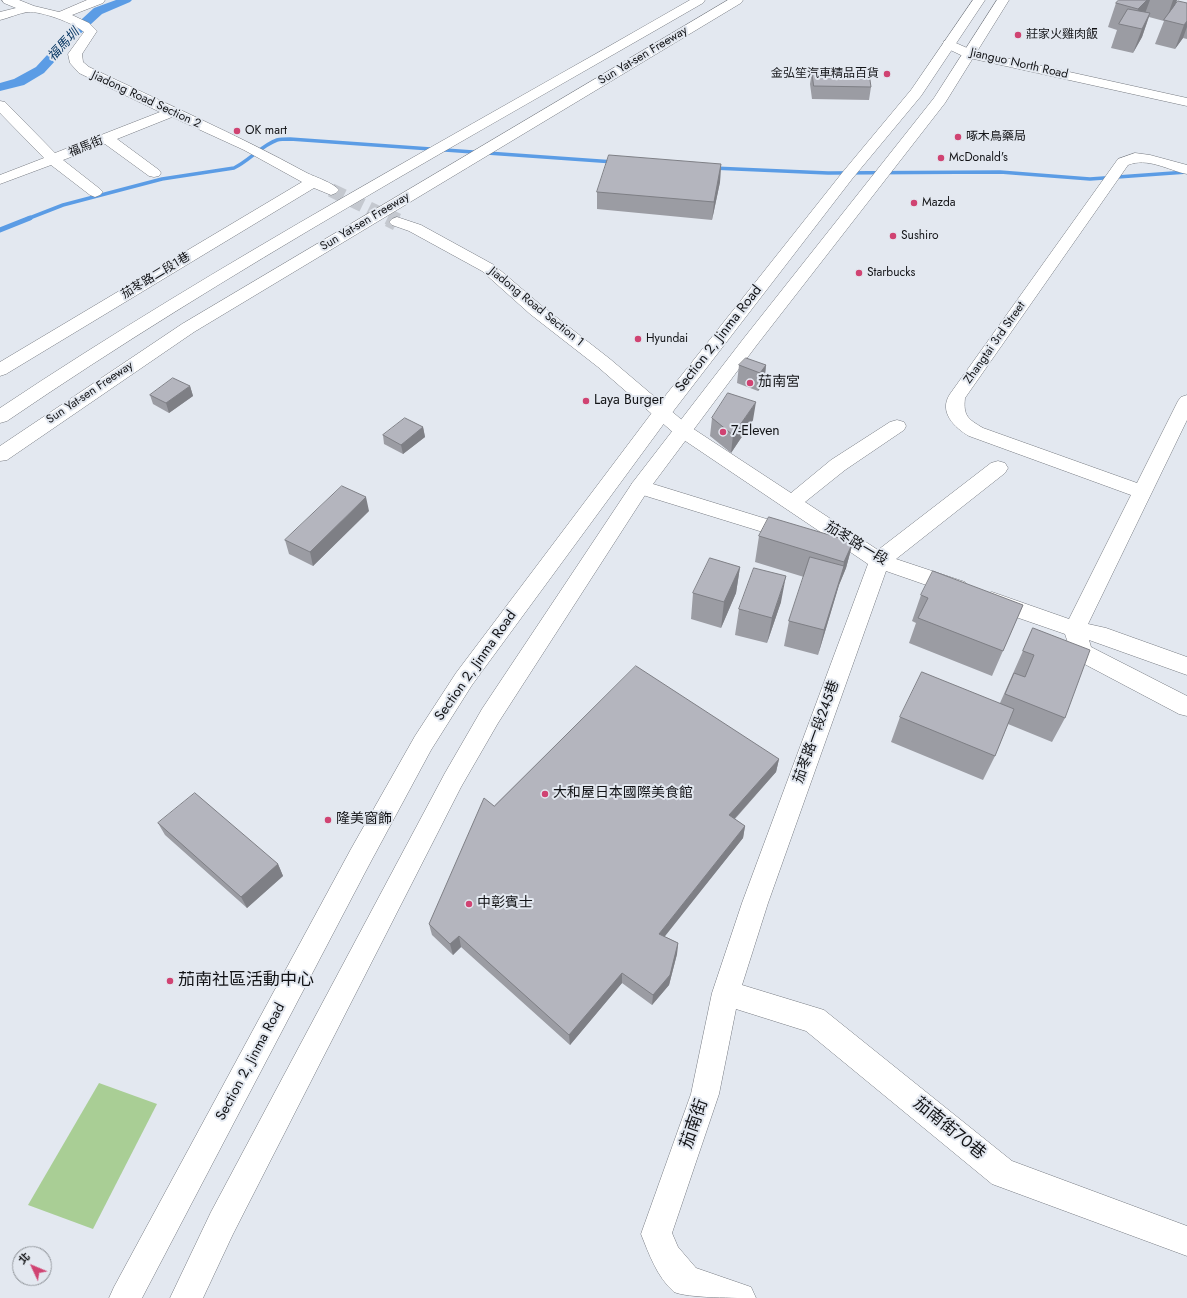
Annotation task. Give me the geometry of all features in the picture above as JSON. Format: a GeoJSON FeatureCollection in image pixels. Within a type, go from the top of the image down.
{"type":"FeatureCollection","features":[{"type":"Feature","properties":{"kind":"main road","name":"Jiadong Road Section 2"},"geometry":{"type":"LineString","coordinates":[[8,0],[29,8],[64,16],[84,24],[91,31],[75,54],[77,63],[84,70],[256,151],[313,182],[331,190]]}},
{"type":"Feature","properties":{"kind":"main road"},"geometry":{"type":"LineString","coordinates":[[64,16],[78,7],[99,0]]}},
{"type":"Feature","properties":{"kind":"main road","name":"Sun Yat-sen Freeway"},"geometry":{"type":"LineString","coordinates":[[0,455],[188,328],[737,0]]}},
{"type":"Feature","properties":{"kind":"main road","name":"Section 2, Jinma Road"},"geometry":{"type":"LineString","coordinates":[[125,1298],[360,857],[423,743],[464,679],[661,414],[850,172],[916,93],[979,0]]}},
{"type":"Feature","properties":{"kind":"main road","name":"Section 2, Jinma Road"},"geometry":{"type":"LineString","coordinates":[[186,1298],[222,1223],[453,780],[490,716],[640,487],[682,430],[940,100],[1004,0]]}},
{"type":"Feature","properties":{"kind":"main road","name":"Sun Yat-sen Freeway"},"geometry":{"type":"LineString","coordinates":[[0,417],[80,363],[263,251],[698,1]]}},
{"type":"Feature","properties":{"kind":"main road"},"geometry":{"type":"LineString","coordinates":[[0,16],[29,8]]}},
{"type":"Feature","properties":{"kind":"main road","name":"Jianguo North Road"},"geometry":{"type":"LineString","coordinates":[[949,44],[1187,90]]}},
{"type":"Feature","properties":{"kind":"main road","name":"Jianguo North Road"},"geometry":{"type":"LineString","coordinates":[[973,48],[1187,102]]}},
{"type":"Feature","properties":{"kind":"main road"},"geometry":{"type":"LineString","coordinates":[[0,105],[54,160],[95,192]]}},
{"type":"Feature","properties":{"kind":"main road","name":"福馬街"},"geometry":{"type":"LineString","coordinates":[[0,180],[54,160],[172,112]]}},
{"type":"Feature","properties":{"kind":"main road"},"geometry":{"type":"LineString","coordinates":[[106,138],[154,173]]}},
{"type":"Feature","properties":{"kind":"main road","name":"Zhangtai 3rd Street"},"geometry":{"type":"LineString","coordinates":[[1142,492],[976,432],[961,424],[954,410],[956,398],[1123,162],[1135,157],[1150,159],[1185,169]]}},
{"type":"Feature","properties":{"kind":"main road","name":"茄苳路二段1巷"},"geometry":{"type":"LineString","coordinates":[[0,370],[313,182]]}},
{"type":"Feature","properties":{"kind":"main road","name":"Jiadong Road Section 1"},"geometry":{"type":"LineString","coordinates":[[397,222],[415,228],[488,268],[536,310],[604,363],[661,414]]}},
{"type":"Feature","properties":{"kind":"main road"},"geometry":{"type":"LineString","coordinates":[[1081,652],[1075,629],[1187,401]]}},
{"type":"Feature","properties":{"kind":"main road","name":"茄苳路一段"},"geometry":{"type":"LineString","coordinates":[[661,414],[682,430],[879,562],[1075,629],[1098,634],[1187,666]]}},
{"type":"Feature","properties":{"kind":"main road"},"geometry":{"type":"LineString","coordinates":[[792,503],[838,465],[897,426]]}},
{"type":"Feature","properties":{"kind":"main road"},"geometry":{"type":"LineString","coordinates":[[640,487],[879,562],[998,468]]}},
{"type":"Feature","properties":{"kind":"main road","name":"茄苳路一段245巷"},"geometry":{"type":"LineString","coordinates":[[755,903],[879,562]]}},
{"type":"Feature","properties":{"kind":"main road"},"geometry":{"type":"LineString","coordinates":[[979,595],[1081,652],[1187,706]]}},
{"type":"Feature","properties":{"kind":"main road","name":"茄南街"},"geometry":{"type":"LineString","coordinates":[[740,1298],[686,1281],[667,1258],[656,1234],[705,1094],[726,993],[755,903]]}},
{"type":"Feature","properties":{"kind":"main road","name":"茄南街70巷"},"geometry":{"type":"LineString","coordinates":[[726,993],[814,1020],[1003,1173],[1187,1241]]}},
{"type":"Feature","properties":{"kind":"green space"},"geometry":{"type":"Polygon","coordinates":[[[99,1083],[157,1104],[93,1229],[28,1205],[99,1083]]]}},
{"type":"Feature","properties":{"kind":"building"},"geometry":{"type":"Polygon","coordinates":[[[1119,0],[1147,0],[1138,9],[1116,3],[1119,0]]]}},
{"type":"Feature","properties":{"kind":"building"},"geometry":{"type":"Polygon","coordinates":[[[1178,1],[1187,3],[1187,21],[1184,25],[1164,20],[1178,1]]]}},
{"type":"Feature","properties":{"kind":"building"},"geometry":{"type":"Polygon","coordinates":[[[1128,9],[1150,13],[1142,29],[1119,24],[1128,9]]]}},
{"type":"Feature","properties":{"kind":"building"},"geometry":{"type":"Polygon","coordinates":[[[812,71],[869,73],[871,87],[814,86],[812,71]]]}},
{"type":"Feature","properties":{"kind":"building"},"geometry":{"type":"Polygon","coordinates":[[[609,155],[721,164],[714,202],[597,192],[609,155]]]}},
{"type":"Feature","properties":{"kind":"building"},"geometry":{"type":"Polygon","coordinates":[[[746,358],[766,365],[760,373],[739,365],[746,358]]]}},
{"type":"Feature","properties":{"kind":"building"},"geometry":{"type":"Polygon","coordinates":[[[173,378],[190,386],[166,403],[150,395],[173,378]]]}},
{"type":"Feature","properties":{"kind":"building"},"geometry":{"type":"Polygon","coordinates":[[[728,393],[756,402],[733,435],[712,418],[728,393]]]}},
{"type":"Feature","properties":{"kind":"building"},"geometry":{"type":"Polygon","coordinates":[[[405,418],[423,427],[401,445],[383,435],[405,418]]]}},
{"type":"Feature","properties":{"kind":"building"},"geometry":{"type":"Polygon","coordinates":[[[342,486],[366,497],[310,552],[285,540],[342,486]]]}},
{"type":"Feature","properties":{"kind":"building"},"geometry":{"type":"Polygon","coordinates":[[[769,517],[853,542],[844,562],[759,536],[769,517]]]}},
{"type":"Feature","properties":{"kind":"building"},"geometry":{"type":"Polygon","coordinates":[[[810,557],[844,566],[824,630],[789,621],[810,557]]]}},
{"type":"Feature","properties":{"kind":"building"},"geometry":{"type":"Polygon","coordinates":[[[710,558],[740,567],[724,602],[693,593],[710,558]]]}},
{"type":"Feature","properties":{"kind":"building"},"geometry":{"type":"Polygon","coordinates":[[[754,568],[786,576],[772,618],[739,609],[754,568]]]}},
{"type":"Feature","properties":{"kind":"building"},"geometry":{"type":"Polygon","coordinates":[[[933,571],[1023,605],[1003,651],[918,618],[928,598],[921,595],[933,571]]]}},
{"type":"Feature","properties":{"kind":"building"},"geometry":{"type":"Polygon","coordinates":[[[1033,628],[1090,650],[1065,718],[1005,694],[1014,673],[1025,677],[1034,655],[1023,651],[1033,628]]]}},
{"type":"Feature","properties":{"kind":"building"},"geometry":{"type":"Polygon","coordinates":[[[636,666],[779,759],[729,815],[745,826],[659,934],[678,943],[670,975],[653,995],[622,973],[569,1035],[459,936],[450,944],[429,924],[484,798],[494,806],[636,666]]]}},
{"type":"Feature","properties":{"kind":"building"},"geometry":{"type":"Polygon","coordinates":[[[922,672],[1014,709],[995,756],[900,717],[922,672]]]}},
{"type":"Feature","properties":{"kind":"building"},"geometry":{"type":"Polygon","coordinates":[[[195,793],[278,864],[241,897],[158,823],[195,793]]]}},
{"type":"Feature","properties":{"kind":"waterway","name":"福馬圳"},"geometry":{"type":"LineString","coordinates":[[0,87],[19,82],[40,70],[75,32],[98,11],[126,0]]}},
{"type":"Feature","properties":{"kind":"waterway"},"geometry":{"type":"LineString","coordinates":[[27,219],[63,205],[162,179],[234,168],[271,142],[282,139],[614,162]]}},
{"type":"Feature","properties":{"kind":"waterway"},"geometry":{"type":"LineString","coordinates":[[713,168],[828,173],[1000,172],[1090,179],[1187,172]]}},
{"type":"Feature","properties":{"kind":"waterway"},"geometry":{"type":"LineString","coordinates":[[0,230],[30,218]]}},
{"type":"Feature","properties":{"kind":"tunnel"},"geometry":{"type":"LineString","coordinates":[[331,190],[391,219]]}},
{"type":"Feature","properties":{"kind":"tunnel"},"geometry":{"type":"LineString","coordinates":[[391,219],[397,222]]}},
{"type":"Feature","properties":{"kind":"place","name":"莊家火雞肉飯"},"geometry":{"type":"Point","coordinates":[1018,35]}},
{"type":"Feature","properties":{"kind":"place","name":"金弘笙汽車精品百貨"},"geometry":{"type":"Point","coordinates":[887,74]}},
{"type":"Feature","properties":{"kind":"place","name":"OK mart"},"geometry":{"type":"Point","coordinates":[237,131]}},
{"type":"Feature","properties":{"kind":"place","name":"啄木鳥藥局"},"geometry":{"type":"Point","coordinates":[958,137]}},
{"type":"Feature","properties":{"kind":"place","name":"McDonald's"},"geometry":{"type":"Point","coordinates":[941,158]}},
{"type":"Feature","properties":{"kind":"place","name":"Mazda"},"geometry":{"type":"Point","coordinates":[914,203]}},
{"type":"Feature","properties":{"kind":"place","name":"Sushiro"},"geometry":{"type":"Point","coordinates":[893,236]}},
{"type":"Feature","properties":{"kind":"place","name":"Starbucks"},"geometry":{"type":"Point","coordinates":[859,273]}},
{"type":"Feature","properties":{"kind":"place","name":"Hyundai"},"geometry":{"type":"Point","coordinates":[638,339]}},
{"type":"Feature","properties":{"kind":"place","name":"茄南宮"},"geometry":{"type":"Point","coordinates":[750,383]}},
{"type":"Feature","properties":{"kind":"place","name":"Laya Burger"},"geometry":{"type":"Point","coordinates":[586,401]}},
{"type":"Feature","properties":{"kind":"place","name":"7-Eleven"},"geometry":{"type":"Point","coordinates":[723,432]}},
{"type":"Feature","properties":{"kind":"place","name":"大和屋日本國際美食館"},"geometry":{"type":"Point","coordinates":[545,794]}},
{"type":"Feature","properties":{"kind":"place","name":"隆美窗飾"},"geometry":{"type":"Point","coordinates":[328,820]}},
{"type":"Feature","properties":{"kind":"place","name":"中彰賓士"},"geometry":{"type":"Point","coordinates":[469,904]}},
{"type":"Feature","properties":{"kind":"place","name":"茄南社區活動中心"},"geometry":{"type":"Point","coordinates":[170,981]}}]}
